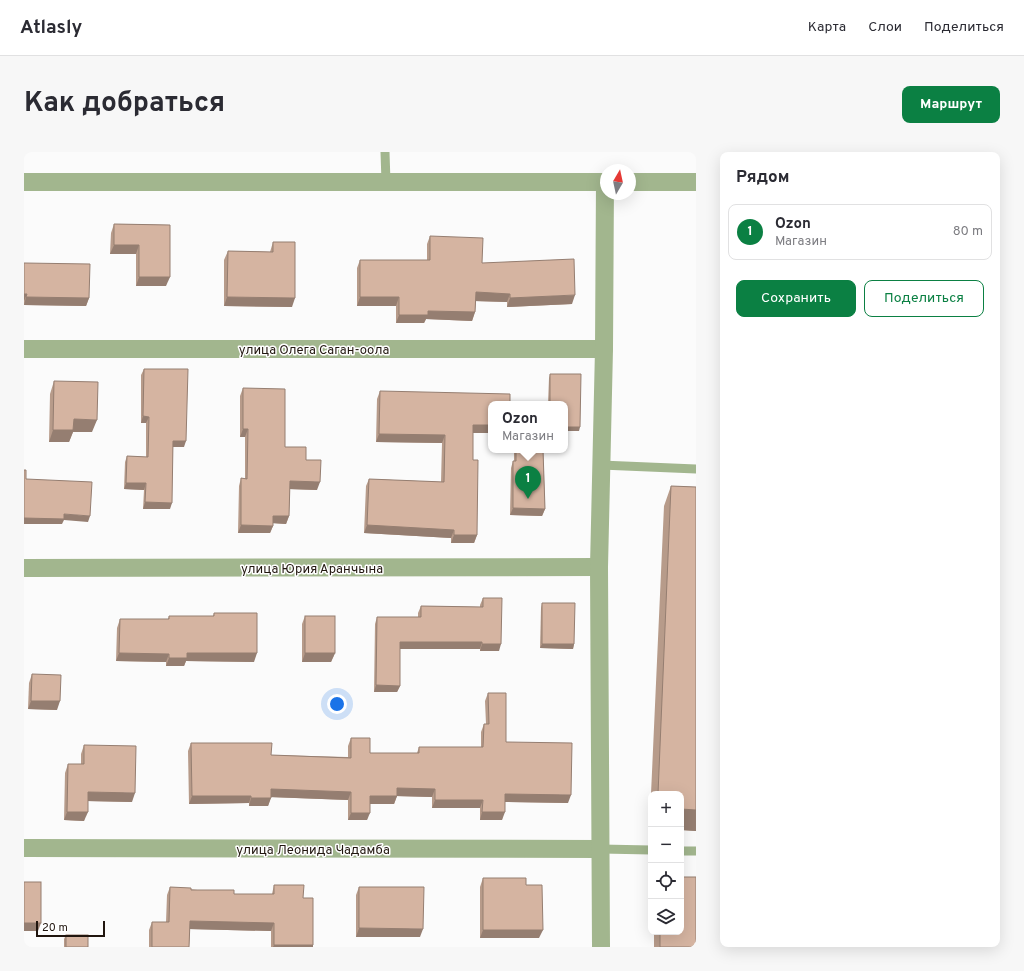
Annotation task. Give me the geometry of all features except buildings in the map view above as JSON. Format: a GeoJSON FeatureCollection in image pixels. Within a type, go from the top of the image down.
{"type":"FeatureCollection","features":[{"type":"Feature","properties":{"kind":"street"},"geometry":{"type":"LineString","coordinates":[[24,182],[600,182]]}},
{"type":"Feature","properties":{"kind":"street"},"geometry":{"type":"LineString","coordinates":[[636,182],[696,182]]}},
{"type":"Feature","properties":{"kind":"street"},"geometry":{"type":"LineString","coordinates":[[601,947],[599,567],[606,200]]}},
{"type":"Feature","properties":{"kind":"street","name":"улица Олега Саган-оола"},"geometry":{"type":"LineString","coordinates":[[24,349],[604,349]]}},
{"type":"Feature","properties":{"kind":"street","name":"улица Юрия Аранчына"},"geometry":{"type":"LineString","coordinates":[[24,568],[599,567]]}},
{"type":"Feature","properties":{"kind":"street","name":"улица Леонида Чадамба"},"geometry":{"type":"LineString","coordinates":[[24,848],[601,849]]}},
{"type":"Feature","properties":{"kind":"lane"},"geometry":{"type":"LineString","coordinates":[[386,152],[386,182]]}},
{"type":"Feature","properties":{"kind":"lane"},"geometry":{"type":"LineString","coordinates":[[601,465],[696,469]]}},
{"type":"Feature","properties":{"kind":"lane"},"geometry":{"type":"LineString","coordinates":[[601,849],[648,850]]}},
{"type":"Feature","properties":{"kind":"lane"},"geometry":{"type":"LineString","coordinates":[[684,851],[696,851]]}},
{"type":"Feature","properties":{"kind":"place","name":"Ozon"},"geometry":{"type":"Point","coordinates":[528,499]}}]}
